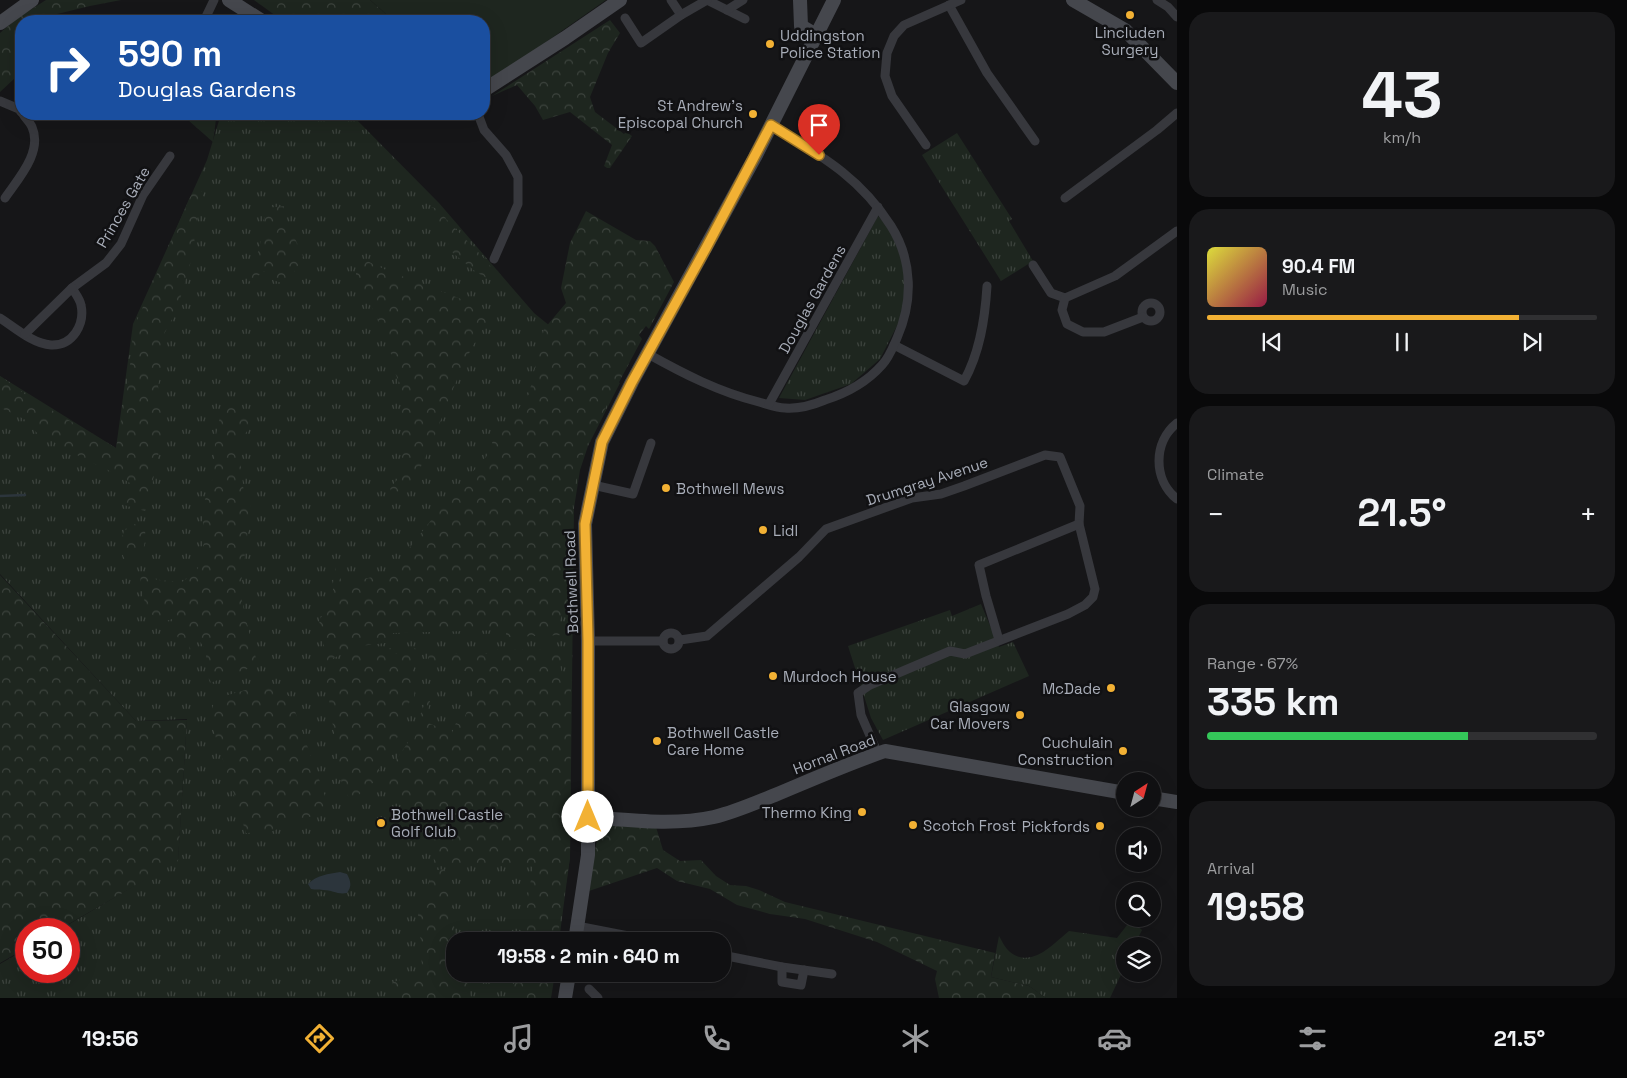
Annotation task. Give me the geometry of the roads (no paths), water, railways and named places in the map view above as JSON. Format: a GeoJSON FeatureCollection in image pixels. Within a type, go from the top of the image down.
{"type":"FeatureCollection","features":[{"type":"Feature","properties":{"kind":"main road"},"geometry":{"type":"LineString","coordinates":[[0,23],[32,0]]}},
{"type":"Feature","properties":{"kind":"main road"},"geometry":{"type":"LineString","coordinates":[[229,0],[253,15]]}},
{"type":"Feature","properties":{"kind":"main road"},"geometry":{"type":"LineString","coordinates":[[490,86],[620,0]]}},
{"type":"Feature","properties":{"kind":"main road"},"geometry":{"type":"LineString","coordinates":[[800,0],[801,26],[816,36]]}},
{"type":"Feature","properties":{"kind":"main road","name":"Bothwell Road"},"geometry":{"type":"LineString","coordinates":[[576,932],[588,855],[588,641],[585,524],[602,442],[632,382],[771,125],[834,0]]}},
{"type":"Feature","properties":{"kind":"main road"},"geometry":{"type":"LineString","coordinates":[[1074,0],[1125,30],[1177,83]]}},
{"type":"Feature","properties":{"kind":"main road","name":"Hornal Road"},"geometry":{"type":"LineString","coordinates":[[588,817],[646,821],[674,821],[712,817],[734,811],[885,751],[1116,791]]}},
{"type":"Feature","properties":{"kind":"main road"},"geometry":{"type":"LineString","coordinates":[[1161,799],[1177,802]]}},
{"type":"Feature","properties":{"kind":"main road"},"geometry":{"type":"LineString","coordinates":[[564,998],[567,982]]}},
{"type":"Feature","properties":{"kind":"street"},"geometry":{"type":"LineString","coordinates":[[207,15],[214,0]]}},
{"type":"Feature","properties":{"kind":"street"},"geometry":{"type":"LineString","coordinates":[[671,0],[681,15]]}},
{"type":"Feature","properties":{"kind":"street"},"geometry":{"type":"LineString","coordinates":[[625,18],[641,43],[681,15],[707,0],[745,19]]}},
{"type":"Feature","properties":{"kind":"street"},"geometry":{"type":"LineString","coordinates":[[727,10],[743,0]]}},
{"type":"Feature","properties":{"kind":"street"},"geometry":{"type":"LineString","coordinates":[[926,145],[892,96],[886,76],[887,54],[894,36],[904,25],[961,0]]}},
{"type":"Feature","properties":{"kind":"street"},"geometry":{"type":"LineString","coordinates":[[1158,0],[1177,17]]}},
{"type":"Feature","properties":{"kind":"street"},"geometry":{"type":"LineString","coordinates":[[949,5],[987,73],[1035,141]]}},
{"type":"Feature","properties":{"kind":"street"},"geometry":{"type":"LineString","coordinates":[[0,101],[15,107]]}},
{"type":"Feature","properties":{"kind":"street"},"geometry":{"type":"LineString","coordinates":[[1065,198],[1129,152],[1177,113]]}},
{"type":"Feature","properties":{"kind":"street"},"geometry":{"type":"LineString","coordinates":[[5,198],[29,163],[34,144],[32,128],[27,120]]}},
{"type":"Feature","properties":{"kind":"street"},"geometry":{"type":"LineString","coordinates":[[480,120],[484,130],[506,155],[518,177],[518,204],[494,259]]}},
{"type":"Feature","properties":{"kind":"street"},"geometry":{"type":"LineString","coordinates":[[648,354],[682,373],[712,386],[743,398],[784,408],[811,405],[845,394],[865,381],[884,364],[905,320],[909,293],[906,257],[892,228],[861,186],[833,164],[771,125]]}},
{"type":"Feature","properties":{"kind":"street","name":"Princes Gate"},"geometry":{"type":"LineString","coordinates":[[25,334],[72,288],[106,263],[121,244],[143,194],[170,156]]}},
{"type":"Feature","properties":{"kind":"street","name":"Douglas Gardens"},"geometry":{"type":"LineString","coordinates":[[769,404],[878,207]]}},
{"type":"Feature","properties":{"kind":"street"},"geometry":{"type":"LineString","coordinates":[[1033,265],[1051,293],[1066,298],[1114,276],[1177,231]]}},
{"type":"Feature","properties":{"kind":"street"},"geometry":{"type":"LineString","coordinates":[[894,345],[964,381],[975,358],[980,338],[987,286]]}},
{"type":"Feature","properties":{"kind":"street"},"geometry":{"type":"LineString","coordinates":[[0,318],[36,341],[51,345],[67,342],[78,330],[82,314],[81,302],[72,288]]}},
{"type":"Feature","properties":{"kind":"street"},"geometry":{"type":"LineString","coordinates":[[1066,298],[1062,310],[1067,324],[1083,332],[1104,332],[1143,317]]}},
{"type":"Feature","properties":{"kind":"street"},"geometry":{"type":"LineString","coordinates":[[1177,423],[1168,430],[1162,444],[1158,471],[1169,493],[1177,499]]}},
{"type":"Feature","properties":{"kind":"street"},"geometry":{"type":"LineString","coordinates":[[593,485],[633,494],[651,443]]}},
{"type":"Feature","properties":{"kind":"street","name":"Drumgray Avenue"},"geometry":{"type":"LineString","coordinates":[[588,641],[663,641],[664,635],[671,632],[677,634],[680,640],[707,636],[799,557],[826,529],[912,498],[941,494],[1045,455],[1060,457],[1080,506],[1079,524],[1095,590],[1093,597],[1086,605],[1068,614],[965,654],[950,651],[870,685],[858,694],[861,715],[878,754]]}},
{"type":"Feature","properties":{"kind":"street"},"geometry":{"type":"LineString","coordinates":[[999,640],[979,565],[1079,524]]}},
{"type":"Feature","properties":{"kind":"street"},"geometry":{"type":"LineString","coordinates":[[577,926],[608,932]]}},
{"type":"Feature","properties":{"kind":"street"},"geometry":{"type":"LineString","coordinates":[[731,957],[832,974]]}},
{"type":"Feature","properties":{"kind":"street"},"geometry":{"type":"LineString","coordinates":[[782,967],[782,982],[792,984],[801,985],[804,970]]}},
{"type":"Feature","properties":{"kind":"street"},"geometry":{"type":"LineString","coordinates":[[589,989],[598,998]]}},
{"type":"Feature","properties":{"kind":"waterway"},"geometry":{"type":"LineString","coordinates":[[0,496],[25,495]]}},
{"type":"Feature","properties":{"kind":"place","name":"Lincluden Surgery"},"geometry":{"type":"Point","coordinates":[1130,15]}},
{"type":"Feature","properties":{"kind":"place","name":"Uddingston Police Station"},"geometry":{"type":"Point","coordinates":[770,44]}},
{"type":"Feature","properties":{"kind":"place","name":"St Andrew's Episcopal Church"},"geometry":{"type":"Point","coordinates":[753,114]}},
{"type":"Feature","properties":{"kind":"place","name":"Bothwell Mews"},"geometry":{"type":"Point","coordinates":[666,488]}},
{"type":"Feature","properties":{"kind":"place","name":"Lidl"},"geometry":{"type":"Point","coordinates":[763,530]}},
{"type":"Feature","properties":{"kind":"place","name":"Murdoch House"},"geometry":{"type":"Point","coordinates":[773,676]}},
{"type":"Feature","properties":{"kind":"place","name":"McDade"},"geometry":{"type":"Point","coordinates":[1111,688]}},
{"type":"Feature","properties":{"kind":"place","name":"Glasgow Car Movers"},"geometry":{"type":"Point","coordinates":[1020,715]}},
{"type":"Feature","properties":{"kind":"place","name":"Bothwell Castle Care Home"},"geometry":{"type":"Point","coordinates":[657,741]}},
{"type":"Feature","properties":{"kind":"place","name":"Cuchulain Construction"},"geometry":{"type":"Point","coordinates":[1123,751]}},
{"type":"Feature","properties":{"kind":"place","name":"Thermo King"},"geometry":{"type":"Point","coordinates":[862,812]}},
{"type":"Feature","properties":{"kind":"place","name":"Bothwell Castle Golf Club"},"geometry":{"type":"Point","coordinates":[381,823]}},
{"type":"Feature","properties":{"kind":"place","name":"Scotch Frost"},"geometry":{"type":"Point","coordinates":[913,825]}},
{"type":"Feature","properties":{"kind":"place","name":"Pickfords"},"geometry":{"type":"Point","coordinates":[1100,826]}}]}
